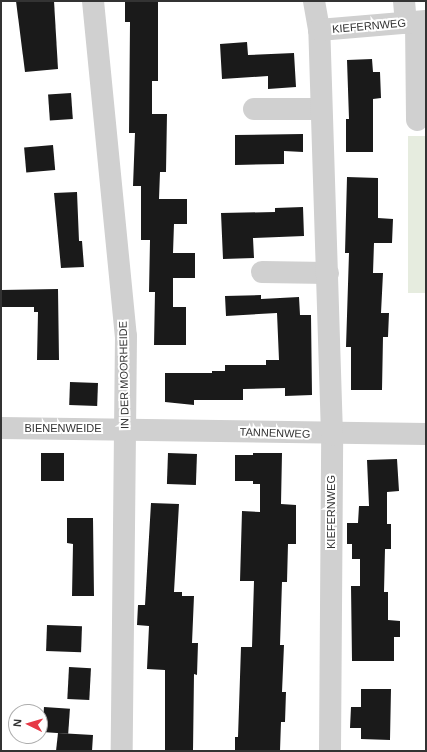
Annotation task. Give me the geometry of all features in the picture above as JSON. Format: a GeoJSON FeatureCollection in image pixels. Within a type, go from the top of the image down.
{"type":"FeatureCollection","features":[{"type":"Feature","properties":{"kind":"street","name":"IN DER MOORHEIDE"},"geometry":{"type":"LineString","coordinates":[[93,1],[126,336],[122,751]]}},
{"type":"Feature","properties":{"kind":"street"},"geometry":{"type":"LineString","coordinates":[[314,1],[319,30]]}},
{"type":"Feature","properties":{"kind":"street"},"geometry":{"type":"LineString","coordinates":[[404,1],[416,22],[417,120]]}},
{"type":"Feature","properties":{"kind":"street","name":"KIEFERNWEG"},"geometry":{"type":"LineString","coordinates":[[330,751],[332,434],[319,30],[416,22]]}},
{"type":"Feature","properties":{"kind":"street"},"geometry":{"type":"LineString","coordinates":[[254,109],[321,109]]}},
{"type":"Feature","properties":{"kind":"street"},"geometry":{"type":"LineString","coordinates":[[262,272],[328,273]]}},
{"type":"Feature","properties":{"kind":"street","name":"BIENENWEIDE"},"geometry":{"type":"LineString","coordinates":[[1,428],[125,429]]}},
{"type":"Feature","properties":{"kind":"street","name":"TANNENWEG"},"geometry":{"type":"LineString","coordinates":[[125,429],[332,434],[426,434]]}},
{"type":"Feature","properties":{"kind":"shaded area"},"geometry":{"type":"Polygon","coordinates":[[[408,136],[426,136],[426,293],[408,293],[408,136]]]}},
{"type":"Feature","properties":{"kind":"building"},"geometry":{"type":"Polygon","coordinates":[[[16,1],[54,1],[58,69],[25,72],[16,1]]]}},
{"type":"Feature","properties":{"kind":"building"},"geometry":{"type":"Polygon","coordinates":[[[125,1],[158,1],[158,81],[152,81],[152,114],[167,114],[166,172],[160,172],[159,199],[187,199],[187,224],[174,224],[173,253],[195,253],[195,278],[173,278],[173,307],[186,307],[186,345],[154,345],[155,292],[149,292],[150,240],[141,240],[141,186],[133,186],[135,133],[129,133],[130,22],[125,22],[125,1]]]}},
{"type":"Feature","properties":{"kind":"building"},"geometry":{"type":"Polygon","coordinates":[[[247,42],[248,55],[294,53],[296,87],[268,89],[268,76],[222,79],[220,44],[247,42]]]}},
{"type":"Feature","properties":{"kind":"building"},"geometry":{"type":"Polygon","coordinates":[[[372,59],[373,72],[380,72],[381,98],[373,99],[373,152],[346,152],[346,119],[349,119],[347,60],[372,59]]]}},
{"type":"Feature","properties":{"kind":"building"},"geometry":{"type":"Polygon","coordinates":[[[71,93],[73,119],[50,121],[48,95],[71,93]]]}},
{"type":"Feature","properties":{"kind":"building"},"geometry":{"type":"Polygon","coordinates":[[[303,134],[303,152],[284,151],[284,164],[235,165],[235,135],[303,134]]]}},
{"type":"Feature","properties":{"kind":"building"},"geometry":{"type":"Polygon","coordinates":[[[53,145],[55,170],[26,172],[24,148],[53,145]]]}},
{"type":"Feature","properties":{"kind":"building"},"geometry":{"type":"Polygon","coordinates":[[[347,177],[378,178],[378,218],[393,219],[392,243],[374,243],[373,273],[383,273],[381,313],[389,313],[388,337],[383,337],[382,390],[351,390],[351,347],[346,347],[349,253],[345,253],[347,177]]]}},
{"type":"Feature","properties":{"kind":"building"},"geometry":{"type":"Polygon","coordinates":[[[77,192],[79,241],[82,241],[84,267],[61,268],[54,193],[77,192]]]}},
{"type":"Feature","properties":{"kind":"building"},"geometry":{"type":"Polygon","coordinates":[[[303,207],[304,236],[253,238],[254,258],[223,259],[221,213],[275,212],[275,208],[303,207]]]}},
{"type":"Feature","properties":{"kind":"building"},"geometry":{"type":"Polygon","coordinates":[[[58,289],[59,360],[37,360],[38,312],[34,312],[34,307],[1,307],[1,290],[58,289]]]}},
{"type":"Feature","properties":{"kind":"building"},"geometry":{"type":"Polygon","coordinates":[[[261,295],[261,299],[299,297],[300,315],[311,315],[312,395],[285,396],[285,388],[243,389],[243,400],[194,400],[194,405],[165,402],[165,373],[212,373],[212,371],[225,371],[225,365],[266,365],[266,360],[279,360],[277,313],[226,316],[225,296],[261,295]]]}},
{"type":"Feature","properties":{"kind":"building"},"geometry":{"type":"Polygon","coordinates":[[[70,382],[98,383],[97,406],[69,405],[70,382]]]}},
{"type":"Feature","properties":{"kind":"building"},"geometry":{"type":"Polygon","coordinates":[[[41,453],[64,453],[64,481],[41,481],[41,453]]]}},
{"type":"Feature","properties":{"kind":"building"},"geometry":{"type":"Polygon","coordinates":[[[168,453],[197,454],[196,485],[167,484],[168,453]]]}},
{"type":"Feature","properties":{"kind":"building"},"geometry":{"type":"Polygon","coordinates":[[[253,453],[282,453],[281,504],[296,505],[296,544],[288,544],[287,582],[282,582],[280,645],[284,645],[282,692],[286,692],[285,722],[281,722],[280,751],[235,751],[235,737],[238,737],[241,647],[252,647],[254,581],[240,581],[242,511],[260,512],[260,484],[253,484],[253,481],[235,481],[235,455],[253,455],[253,453]]]}},
{"type":"Feature","properties":{"kind":"building"},"geometry":{"type":"Polygon","coordinates":[[[397,459],[399,491],[387,492],[387,524],[391,524],[391,549],[385,549],[384,592],[388,592],[388,620],[400,621],[400,637],[394,637],[394,661],[352,661],[351,586],[360,586],[360,559],[352,559],[352,544],[347,544],[347,523],[358,523],[359,506],[369,506],[367,460],[397,459]]]}},
{"type":"Feature","properties":{"kind":"building"},"geometry":{"type":"Polygon","coordinates":[[[151,503],[179,504],[174,592],[182,592],[182,596],[194,596],[192,643],[198,643],[197,675],[194,674],[193,751],[165,751],[165,670],[147,669],[149,626],[137,625],[138,605],[145,605],[151,503]]]}},
{"type":"Feature","properties":{"kind":"building"},"geometry":{"type":"Polygon","coordinates":[[[67,518],[93,518],[94,596],[72,596],[73,544],[67,543],[67,518]]]}},
{"type":"Feature","properties":{"kind":"building"},"geometry":{"type":"Polygon","coordinates":[[[47,625],[82,626],[81,652],[46,651],[47,625]]]}},
{"type":"Feature","properties":{"kind":"building"},"geometry":{"type":"Polygon","coordinates":[[[69,667],[91,668],[89,700],[67,699],[69,667]]]}},
{"type":"Feature","properties":{"kind":"building"},"geometry":{"type":"Polygon","coordinates":[[[361,689],[391,689],[390,740],[361,739],[361,728],[350,728],[351,707],[361,707],[361,689]]]}},
{"type":"Feature","properties":{"kind":"building"},"geometry":{"type":"Polygon","coordinates":[[[48,707],[70,709],[68,734],[48,732],[48,707]]]}},
{"type":"Feature","properties":{"kind":"building"},"geometry":{"type":"Polygon","coordinates":[[[58,733],[93,735],[92,751],[56,751],[58,733]]]}}]}
